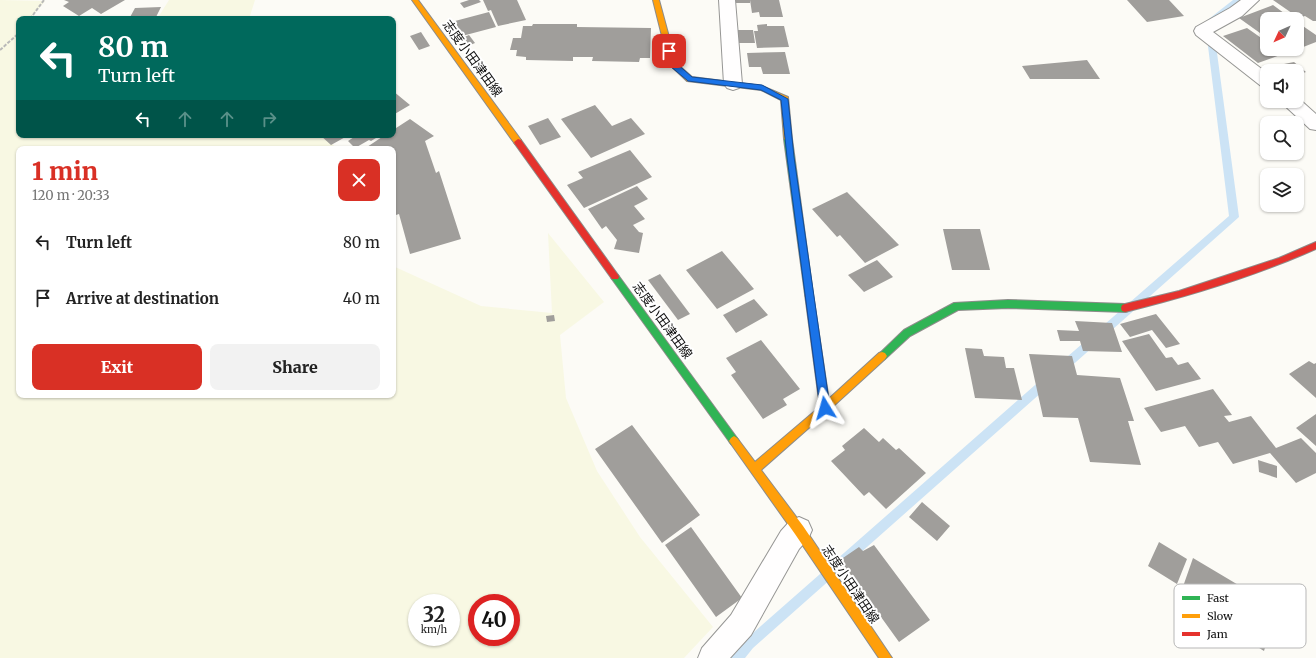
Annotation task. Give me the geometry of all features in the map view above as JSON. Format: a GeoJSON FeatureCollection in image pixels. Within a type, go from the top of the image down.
{"type":"FeatureCollection","features":[{"type":"Feature","properties":{"kind":"street","name":"志度小田津田線"},"geometry":{"type":"LineString","coordinates":[[414,0],[798,530],[886,658]]}},
{"type":"Feature","properties":{"kind":"street"},"geometry":{"type":"LineString","coordinates":[[656,0],[673,64],[690,79],[762,88],[785,99],[790,157],[825,408]]}},
{"type":"Feature","properties":{"kind":"street"},"geometry":{"type":"LineString","coordinates":[[727,0],[733,84]]}},
{"type":"Feature","properties":{"kind":"street"},"geometry":{"type":"LineString","coordinates":[[1251,0],[1236,12],[1202,31],[1260,77]]}},
{"type":"Feature","properties":{"kind":"street"},"geometry":{"type":"LineString","coordinates":[[1298,108],[1316,124]]}},
{"type":"Feature","properties":{"kind":"street"},"geometry":{"type":"LineString","coordinates":[[754,469],[825,408],[907,333],[957,306],[1008,304],[1127,308],[1179,295],[1282,260],[1316,245]]}},
{"type":"Feature","properties":{"kind":"street"},"geometry":{"type":"LineString","coordinates":[[712,658],[741,625],[790,540],[798,530]]}},
{"type":"Feature","properties":{"kind":"path"},"geometry":{"type":"LineString","coordinates":[[32,16],[44,0]]}},
{"type":"Feature","properties":{"kind":"path"},"geometry":{"type":"LineString","coordinates":[[0,50],[16,36]]}},
{"type":"Feature","properties":{"kind":"green space"},"geometry":{"type":"Polygon","coordinates":[[[0,0],[45,1],[32,16],[16,16],[16,138],[327,138],[334,146],[16,146],[16,398],[396,398],[396,267],[481,306],[552,313],[548,233],[604,302],[560,335],[566,398],[597,471],[640,537],[713,627],[684,658],[0,658],[0,0]]]}},
{"type":"Feature","properties":{"kind":"green space"},"geometry":{"type":"Polygon","coordinates":[[[169,0],[255,0],[250,16],[159,16],[169,0]]]}},
{"type":"Feature","properties":{"kind":"building"},"geometry":{"type":"Polygon","coordinates":[[[64,0],[125,0],[101,14],[92,8],[79,16],[63,6],[69,2],[64,0]]]}},
{"type":"Feature","properties":{"kind":"building"},"geometry":{"type":"Polygon","coordinates":[[[469,0],[479,0],[481,2],[464,8],[460,3],[469,0]]]}},
{"type":"Feature","properties":{"kind":"building"},"geometry":{"type":"Polygon","coordinates":[[[483,0],[517,0],[526,20],[498,26],[491,10],[488,11],[483,0]]]}},
{"type":"Feature","properties":{"kind":"building"},"geometry":{"type":"Polygon","coordinates":[[[732,0],[750,0],[750,3],[733,3],[732,0]]]}},
{"type":"Feature","properties":{"kind":"building"},"geometry":{"type":"Polygon","coordinates":[[[750,0],[779,0],[783,17],[760,17],[759,12],[752,13],[750,0]]]}},
{"type":"Feature","properties":{"kind":"building"},"geometry":{"type":"Polygon","coordinates":[[[1127,0],[1169,0],[1184,16],[1147,22],[1127,0]]]}},
{"type":"Feature","properties":{"kind":"building"},"geometry":{"type":"Polygon","coordinates":[[[1273,0],[1316,0],[1316,21],[1304,16],[1304,12],[1290,12],[1273,0]]]}},
{"type":"Feature","properties":{"kind":"building"},"geometry":{"type":"Polygon","coordinates":[[[1273,5],[1282,12],[1260,12],[1260,33],[1239,18],[1273,5]]]}},
{"type":"Feature","properties":{"kind":"building"},"geometry":{"type":"Polygon","coordinates":[[[161,7],[156,16],[131,16],[135,8],[161,7]]]}},
{"type":"Feature","properties":{"kind":"building"},"geometry":{"type":"Polygon","coordinates":[[[489,12],[496,27],[462,36],[455,21],[489,12]]]}},
{"type":"Feature","properties":{"kind":"building"},"geometry":{"type":"Polygon","coordinates":[[[533,24],[577,24],[577,27],[651,28],[650,58],[640,58],[639,62],[592,61],[593,57],[573,57],[573,61],[526,60],[526,57],[516,56],[517,50],[510,50],[513,38],[521,38],[523,26],[532,26],[533,24]]]}},
{"type":"Feature","properties":{"kind":"building"},"geometry":{"type":"Polygon","coordinates":[[[767,24],[767,26],[784,26],[789,47],[757,48],[754,31],[758,31],[757,25],[767,24]]]}},
{"type":"Feature","properties":{"kind":"building"},"geometry":{"type":"Polygon","coordinates":[[[1304,27],[1316,35],[1316,42],[1304,47],[1304,27]]]}},
{"type":"Feature","properties":{"kind":"building"},"geometry":{"type":"Polygon","coordinates":[[[1247,28],[1260,37],[1260,56],[1277,56],[1258,63],[1223,36],[1247,28]]]}},
{"type":"Feature","properties":{"kind":"building"},"geometry":{"type":"Polygon","coordinates":[[[736,30],[753,30],[755,43],[738,43],[736,30]]]}},
{"type":"Feature","properties":{"kind":"building"},"geometry":{"type":"Polygon","coordinates":[[[421,32],[430,46],[419,50],[410,36],[421,32]]]}},
{"type":"Feature","properties":{"kind":"building"},"geometry":{"type":"Polygon","coordinates":[[[469,35],[475,43],[468,46],[462,38],[469,35]]]}},
{"type":"Feature","properties":{"kind":"building"},"geometry":{"type":"Polygon","coordinates":[[[785,52],[790,74],[763,74],[761,67],[749,67],[747,53],[785,52]]]}},
{"type":"Feature","properties":{"kind":"building"},"geometry":{"type":"Polygon","coordinates":[[[1087,60],[1100,79],[1030,79],[1022,66],[1087,60]]]}},
{"type":"Feature","properties":{"kind":"building"},"geometry":{"type":"Polygon","coordinates":[[[1294,62],[1296,64],[1284,64],[1294,62]]]}},
{"type":"Feature","properties":{"kind":"building"},"geometry":{"type":"Polygon","coordinates":[[[396,93],[410,105],[396,113],[396,93]]]}},
{"type":"Feature","properties":{"kind":"building"},"geometry":{"type":"Polygon","coordinates":[[[595,105],[612,126],[631,118],[645,134],[591,158],[561,119],[595,105]]]}},
{"type":"Feature","properties":{"kind":"building"},"geometry":{"type":"Polygon","coordinates":[[[548,118],[561,137],[540,145],[528,126],[548,118]]]}},
{"type":"Feature","properties":{"kind":"building"},"geometry":{"type":"Polygon","coordinates":[[[410,119],[434,136],[425,141],[436,173],[439,171],[461,239],[410,254],[399,214],[396,215],[396,146],[368,146],[380,138],[396,138],[396,128],[410,119]]]}},
{"type":"Feature","properties":{"kind":"building"},"geometry":{"type":"Polygon","coordinates":[[[323,138],[344,138],[331,145],[323,138]]]}},
{"type":"Feature","properties":{"kind":"building"},"geometry":{"type":"Polygon","coordinates":[[[352,138],[376,138],[358,146],[353,146],[348,141],[352,138]]]}},
{"type":"Feature","properties":{"kind":"building"},"geometry":{"type":"Polygon","coordinates":[[[630,150],[652,177],[584,208],[567,185],[583,178],[578,172],[630,150]]]}},
{"type":"Feature","properties":{"kind":"building"},"geometry":{"type":"Polygon","coordinates":[[[637,186],[648,199],[634,206],[645,219],[633,225],[639,232],[643,233],[639,253],[614,249],[617,240],[606,226],[602,229],[588,209],[637,186]]]}},
{"type":"Feature","properties":{"kind":"building"},"geometry":{"type":"Polygon","coordinates":[[[847,192],[899,245],[865,263],[840,235],[837,237],[812,209],[847,192]]]}},
{"type":"Feature","properties":{"kind":"building"},"geometry":{"type":"Polygon","coordinates":[[[943,229],[980,229],[990,270],[952,270],[943,229]]]}},
{"type":"Feature","properties":{"kind":"building"},"geometry":{"type":"Polygon","coordinates":[[[722,251],[754,289],[717,309],[686,270],[722,251]]]}},
{"type":"Feature","properties":{"kind":"building"},"geometry":{"type":"Polygon","coordinates":[[[877,260],[893,277],[864,292],[848,275],[877,260]]]}},
{"type":"Feature","properties":{"kind":"building"},"geometry":{"type":"Polygon","coordinates":[[[660,274],[690,314],[678,320],[648,280],[660,274]]]}},
{"type":"Feature","properties":{"kind":"building"},"geometry":{"type":"Polygon","coordinates":[[[754,299],[768,315],[736,333],[723,315],[754,299]]]}},
{"type":"Feature","properties":{"kind":"building"},"geometry":{"type":"Polygon","coordinates":[[[1156,314],[1180,344],[1166,348],[1152,330],[1130,337],[1120,324],[1156,314]]]}},
{"type":"Feature","properties":{"kind":"building"},"geometry":{"type":"Polygon","coordinates":[[[554,315],[555,321],[547,322],[546,316],[554,315]]]}},
{"type":"Feature","properties":{"kind":"building"},"geometry":{"type":"Polygon","coordinates":[[[1075,321],[1112,323],[1122,352],[1083,351],[1080,341],[1060,341],[1057,330],[1079,331],[1075,321]]]}},
{"type":"Feature","properties":{"kind":"building"},"geometry":{"type":"Polygon","coordinates":[[[1149,334],[1166,358],[1172,357],[1178,365],[1188,362],[1201,379],[1156,391],[1122,341],[1149,334]]]}},
{"type":"Feature","properties":{"kind":"building"},"geometry":{"type":"Polygon","coordinates":[[[761,340],[800,389],[783,399],[787,405],[763,419],[731,375],[736,372],[726,358],[761,340]]]}},
{"type":"Feature","properties":{"kind":"building"},"geometry":{"type":"Polygon","coordinates":[[[965,348],[982,349],[984,356],[1004,357],[1006,368],[1014,368],[1022,400],[975,398],[965,348]]]}},
{"type":"Feature","properties":{"kind":"building"},"geometry":{"type":"Polygon","coordinates":[[[1029,354],[1072,356],[1077,375],[1120,378],[1134,421],[1128,421],[1141,465],[1090,462],[1078,418],[1043,417],[1029,354]]]}},
{"type":"Feature","properties":{"kind":"building"},"geometry":{"type":"Polygon","coordinates":[[[1309,361],[1314,364],[1316,363],[1316,398],[1289,374],[1309,361]]]}},
{"type":"Feature","properties":{"kind":"building"},"geometry":{"type":"Polygon","coordinates":[[[1213,389],[1232,415],[1224,416],[1229,422],[1251,416],[1276,448],[1301,438],[1316,453],[1316,473],[1296,483],[1270,453],[1233,464],[1218,442],[1199,447],[1185,426],[1161,432],[1144,408],[1213,389]]]}},
{"type":"Feature","properties":{"kind":"building"},"geometry":{"type":"Polygon","coordinates":[[[1316,414],[1316,446],[1296,428],[1316,414]]]}},
{"type":"Feature","properties":{"kind":"building"},"geometry":{"type":"Polygon","coordinates":[[[632,425],[700,515],[662,543],[595,449],[632,425]]]}},
{"type":"Feature","properties":{"kind":"building"},"geometry":{"type":"Polygon","coordinates":[[[864,428],[879,442],[883,438],[896,450],[899,448],[926,473],[886,509],[869,492],[864,496],[831,461],[845,450],[842,446],[864,428]]]}},
{"type":"Feature","properties":{"kind":"building"},"geometry":{"type":"Polygon","coordinates":[[[1258,460],[1277,466],[1277,478],[1259,472],[1258,460]]]}},
{"type":"Feature","properties":{"kind":"building"},"geometry":{"type":"Polygon","coordinates":[[[922,502],[950,526],[937,541],[909,517],[922,502]]]}},
{"type":"Feature","properties":{"kind":"building"},"geometry":{"type":"Polygon","coordinates":[[[691,527],[742,598],[716,617],[665,545],[691,527]]]}},
{"type":"Feature","properties":{"kind":"building"},"geometry":{"type":"Polygon","coordinates":[[[1159,542],[1187,559],[1177,584],[1148,566],[1159,542]]]}},
{"type":"Feature","properties":{"kind":"building"},"geometry":{"type":"Polygon","coordinates":[[[874,545],[930,620],[899,642],[840,560],[859,547],[863,551],[874,545]]]}},
{"type":"Feature","properties":{"kind":"building"},"geometry":{"type":"Polygon","coordinates":[[[1193,558],[1237,584],[1184,584],[1193,558]]]}},
{"type":"Feature","properties":{"kind":"waterway"},"geometry":{"type":"LineString","coordinates":[[1063,367],[1234,217],[1209,22],[1238,0]]}},
{"type":"Feature","properties":{"kind":"waterway"},"geometry":{"type":"LineString","coordinates":[[737,658],[749,644],[1047,381]]}},
{"type":"Feature","properties":{"kind":"traffic: fast"},"geometry":{"type":"LineString","coordinates":[[788,139],[809,294]]}},
{"type":"Feature","properties":{"kind":"traffic: fast"},"geometry":{"type":"LineString","coordinates":[[615,277],[734,441]]}},
{"type":"Feature","properties":{"kind":"traffic: fast"},"geometry":{"type":"LineString","coordinates":[[882,356],[907,333],[957,306],[1008,304],[1125,308]]}},
{"type":"Feature","properties":{"kind":"traffic: slow"},"geometry":{"type":"LineString","coordinates":[[415,0],[518,142]]}},
{"type":"Feature","properties":{"kind":"traffic: slow"},"geometry":{"type":"LineString","coordinates":[[656,0],[673,64],[690,79],[762,88],[785,99],[788,139]]}},
{"type":"Feature","properties":{"kind":"traffic: slow"},"geometry":{"type":"LineString","coordinates":[[754,469],[825,408],[882,356]]}},
{"type":"Feature","properties":{"kind":"traffic: slow"},"geometry":{"type":"LineString","coordinates":[[734,441],[799,530],[886,658]]}},
{"type":"Feature","properties":{"kind":"traffic: jam"},"geometry":{"type":"LineString","coordinates":[[518,142],[615,277]]}},
{"type":"Feature","properties":{"kind":"traffic: jam"},"geometry":{"type":"LineString","coordinates":[[1125,308],[1179,295],[1282,260],[1316,245]]}},
{"type":"Feature","properties":{"kind":"traffic: jam"},"geometry":{"type":"LineString","coordinates":[[809,294],[825,408]]}},
{"type":"Feature","properties":{"kind":"route"},"geometry":{"type":"LineString","coordinates":[[669,51],[673,64],[690,79],[762,88],[785,99],[790,157],[825,408]]}}]}
